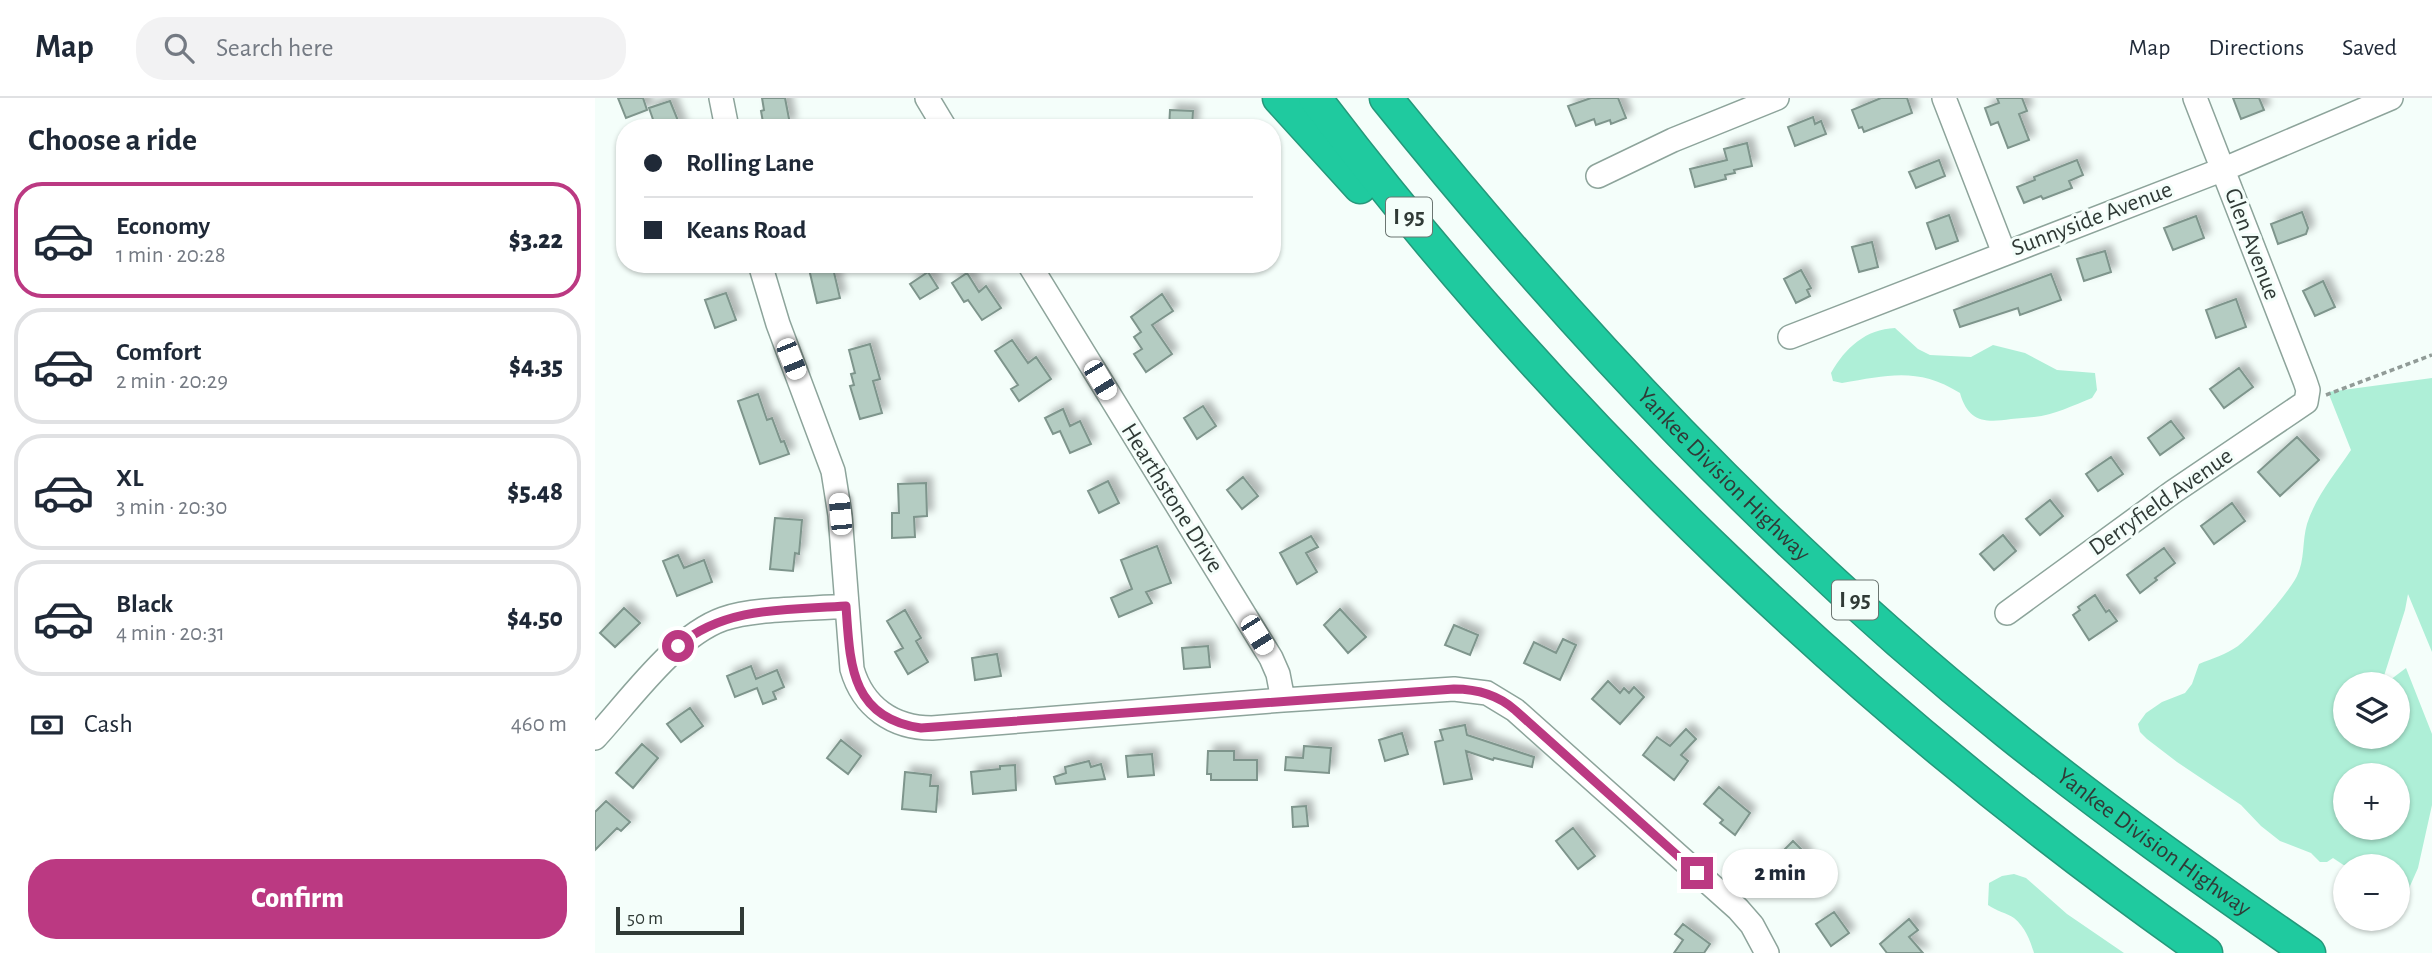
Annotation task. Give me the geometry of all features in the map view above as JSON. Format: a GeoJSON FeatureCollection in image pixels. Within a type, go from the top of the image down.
{"type":"FeatureCollection","features":[{"type":"Feature","properties":{"kind":"highway"},"geometry":{"type":"LineString","coordinates":[[1279,98],[1366,194],[1508,332]]}},
{"type":"Feature","properties":{"kind":"highway","name":"I 95"},"geometry":{"type":"LineString","coordinates":[[1315,98],[1441,256],[1508,332],[1602,436],[1699,532],[1839,663],[2000,798],[2206,953]]}},
{"type":"Feature","properties":{"kind":"highway","name":"Yankee Division Highway"},"geometry":{"type":"LineString","coordinates":[[1387,98],[1457,186],[1595,343],[1752,506],[1858,603],[2005,730],[2221,892],[2309,953]]}},
{"type":"Feature","properties":{"kind":"highway"},"geometry":{"type":"LineString","coordinates":[[1405,98],[1457,186]]}},
{"type":"Feature","properties":{"kind":"street"},"geometry":{"type":"LineString","coordinates":[[721,98],[725,119]]}},
{"type":"Feature","properties":{"kind":"street"},"geometry":{"type":"LineString","coordinates":[[927,98],[940,119]]}},
{"type":"Feature","properties":{"kind":"street"},"geometry":{"type":"LineString","coordinates":[[1598,176],[1673,141],[1777,98]]}},
{"type":"Feature","properties":{"kind":"street"},"geometry":{"type":"LineString","coordinates":[[1944,98],[2004,253]]}},
{"type":"Feature","properties":{"kind":"street","name":"Glen Avenue"},"geometry":{"type":"LineString","coordinates":[[2195,98],[2307,396]]}},
{"type":"Feature","properties":{"kind":"street","name":"Sunnyside Avenue"},"geometry":{"type":"LineString","coordinates":[[1790,337],[2223,169],[2391,98]]}},
{"type":"Feature","properties":{"kind":"street"},"geometry":{"type":"LineString","coordinates":[[763,273],[778,324],[833,471],[838,499],[852,669],[861,691],[876,710],[909,726],[932,728],[1283,700],[1463,689],[1495,696],[1515,710],[1738,909],[1758,934],[1767,953]]}},
{"type":"Feature","properties":{"kind":"street","name":"Hearthstone Drive"},"geometry":{"type":"LineString","coordinates":[[1035,273],[1271,658],[1278,674],[1283,700]]}},
{"type":"Feature","properties":{"kind":"street","name":"Derryfield Avenue"},"geometry":{"type":"LineString","coordinates":[[2007,613],[2307,396]]}},
{"type":"Feature","properties":{"kind":"street"},"geometry":{"type":"LineString","coordinates":[[595,738],[678,646],[703,628],[744,614],[846,606]]}},
{"type":"Feature","properties":{"kind":"path"},"geometry":{"type":"LineString","coordinates":[[2307,396],[2432,355]]}},
{"type":"Feature","properties":{"kind":"green space"},"geometry":{"type":"Polygon","coordinates":[[[1895,328],[1918,349],[1930,355],[1971,357],[1993,345],[2025,353],[2057,370],[2095,373],[2097,390],[2092,398],[2049,414],[1993,421],[1973,415],[1963,403],[1960,393],[1930,379],[1903,375],[1842,383],[1833,381],[1831,373],[1857,342],[1875,332],[1895,328]]]}},
{"type":"Feature","properties":{"kind":"green space"},"geometry":{"type":"Polygon","coordinates":[[[2432,378],[2432,652],[2408,594],[2385,672],[2333,672],[2333,749],[2410,749],[2410,678],[2432,734],[2432,805],[2418,868],[2410,886],[2410,854],[2333,854],[2333,858],[2327,862],[2320,862],[2311,853],[2280,841],[2241,805],[2147,739],[2140,732],[2138,724],[2146,713],[2162,702],[2185,693],[2192,684],[2199,664],[2238,646],[2279,602],[2297,576],[2305,530],[2315,504],[2351,450],[2328,392],[2432,378]]]}},
{"type":"Feature","properties":{"kind":"green space"},"geometry":{"type":"Polygon","coordinates":[[[2014,874],[2026,878],[2067,914],[2124,953],[2034,953],[2027,934],[2018,922],[1988,905],[1989,883],[2002,876],[2014,874]]]}},
{"type":"Feature","properties":{"kind":"building"},"geometry":{"type":"Polygon","coordinates":[[[618,98],[643,98],[647,110],[626,118],[618,98]]]}},
{"type":"Feature","properties":{"kind":"building"},"geometry":{"type":"Polygon","coordinates":[[[762,98],[785,98],[789,119],[762,119],[761,111],[764,110],[762,98]]]}},
{"type":"Feature","properties":{"kind":"building"},"geometry":{"type":"Polygon","coordinates":[[[1591,98],[1618,98],[1626,118],[1611,124],[1610,120],[1596,125],[1594,119],[1576,126],[1568,106],[1591,98]]]}},
{"type":"Feature","properties":{"kind":"building"},"geometry":{"type":"Polygon","coordinates":[[[1881,98],[1907,98],[1912,113],[1864,132],[1862,127],[1859,128],[1852,110],[1881,98]]]}},
{"type":"Feature","properties":{"kind":"building"},"geometry":{"type":"Polygon","coordinates":[[[1997,98],[2022,98],[2027,111],[2019,114],[2029,140],[2008,148],[1998,122],[1991,125],[1985,108],[1999,103],[1997,98]]]}},
{"type":"Feature","properties":{"kind":"building"},"geometry":{"type":"Polygon","coordinates":[[[2233,98],[2259,98],[2264,110],[2241,119],[2233,98]]]}},
{"type":"Feature","properties":{"kind":"building"},"geometry":{"type":"Polygon","coordinates":[[[670,101],[677,119],[653,119],[649,108],[670,101]]]}},
{"type":"Feature","properties":{"kind":"building"},"geometry":{"type":"Polygon","coordinates":[[[1170,110],[1193,111],[1193,119],[1170,119],[1170,110]]]}},
{"type":"Feature","properties":{"kind":"building"},"geometry":{"type":"Polygon","coordinates":[[[1813,117],[1815,124],[1821,121],[1826,134],[1795,146],[1788,127],[1813,117]]]}},
{"type":"Feature","properties":{"kind":"building"},"geometry":{"type":"Polygon","coordinates":[[[1747,143],[1752,166],[1734,170],[1735,173],[1725,175],[1726,179],[1695,187],[1690,169],[1727,160],[1724,149],[1747,143]]]}},
{"type":"Feature","properties":{"kind":"building"},"geometry":{"type":"Polygon","coordinates":[[[1939,160],[1945,176],[1916,188],[1909,172],[1939,160]]]}},
{"type":"Feature","properties":{"kind":"building"},"geometry":{"type":"Polygon","coordinates":[[[2077,160],[2083,175],[2069,181],[2072,188],[2024,203],[2017,187],[2035,180],[2034,177],[2077,160]]]}},
{"type":"Feature","properties":{"kind":"building"},"geometry":{"type":"Polygon","coordinates":[[[2302,212],[2308,228],[2306,234],[2278,244],[2271,224],[2302,212]]]}},
{"type":"Feature","properties":{"kind":"building"},"geometry":{"type":"Polygon","coordinates":[[[1949,215],[1958,241],[1936,249],[1927,223],[1949,215]]]}},
{"type":"Feature","properties":{"kind":"building"},"geometry":{"type":"Polygon","coordinates":[[[2196,216],[2204,238],[2173,250],[2164,228],[2196,216]]]}},
{"type":"Feature","properties":{"kind":"building"},"geometry":{"type":"Polygon","coordinates":[[[1872,242],[1878,267],[1859,272],[1852,247],[1872,242]]]}},
{"type":"Feature","properties":{"kind":"building"},"geometry":{"type":"Polygon","coordinates":[[[2105,251],[2111,272],[2084,281],[2077,259],[2105,251]]]}},
{"type":"Feature","properties":{"kind":"building"},"geometry":{"type":"Polygon","coordinates":[[[1801,270],[1811,288],[1807,290],[1810,296],[1796,303],[1784,279],[1801,270]]]}},
{"type":"Feature","properties":{"kind":"building"},"geometry":{"type":"Polygon","coordinates":[[[810,273],[834,273],[840,298],[817,303],[810,273]]]}},
{"type":"Feature","properties":{"kind":"building"},"geometry":{"type":"Polygon","coordinates":[[[929,273],[938,288],[920,299],[910,284],[929,273]]]}},
{"type":"Feature","properties":{"kind":"building"},"geometry":{"type":"Polygon","coordinates":[[[967,273],[979,292],[986,286],[1001,308],[982,320],[968,300],[964,302],[952,283],[967,273]]]}},
{"type":"Feature","properties":{"kind":"building"},"geometry":{"type":"Polygon","coordinates":[[[2051,274],[2061,300],[2020,315],[2018,308],[1960,327],[1954,310],[2051,274]]]}},
{"type":"Feature","properties":{"kind":"building"},"geometry":{"type":"Polygon","coordinates":[[[2323,281],[2335,307],[2315,316],[2303,291],[2323,281]]]}},
{"type":"Feature","properties":{"kind":"building"},"geometry":{"type":"Polygon","coordinates":[[[726,293],[736,320],[715,328],[705,300],[726,293]]]}},
{"type":"Feature","properties":{"kind":"building"},"geometry":{"type":"Polygon","coordinates":[[[1162,294],[1173,311],[1152,325],[1172,354],[1146,372],[1134,354],[1142,349],[1134,337],[1141,332],[1131,317],[1162,294]]]}},
{"type":"Feature","properties":{"kind":"building"},"geometry":{"type":"Polygon","coordinates":[[[2236,299],[2246,327],[2216,338],[2206,310],[2236,299]]]}},
{"type":"Feature","properties":{"kind":"building"},"geometry":{"type":"Polygon","coordinates":[[[1012,340],[1028,363],[1036,357],[1051,379],[1019,401],[1011,389],[1018,385],[995,351],[1012,340]]]}},
{"type":"Feature","properties":{"kind":"building"},"geometry":{"type":"Polygon","coordinates":[[[870,344],[880,379],[873,381],[882,413],[860,419],[850,386],[854,385],[851,374],[855,373],[849,350],[870,344]]]}},
{"type":"Feature","properties":{"kind":"building"},"geometry":{"type":"Polygon","coordinates":[[[2239,368],[2253,387],[2224,408],[2210,389],[2239,368]]]}},
{"type":"Feature","properties":{"kind":"building"},"geometry":{"type":"Polygon","coordinates":[[[758,394],[767,420],[772,418],[781,442],[784,441],[789,454],[760,464],[738,401],[758,394]]]}},
{"type":"Feature","properties":{"kind":"building"},"geometry":{"type":"Polygon","coordinates":[[[1203,406],[1216,426],[1197,439],[1184,418],[1203,406]]]}},
{"type":"Feature","properties":{"kind":"building"},"geometry":{"type":"Polygon","coordinates":[[[1063,409],[1070,426],[1080,421],[1091,444],[1070,453],[1060,431],[1053,434],[1045,418],[1063,409]]]}},
{"type":"Feature","properties":{"kind":"building"},"geometry":{"type":"Polygon","coordinates":[[[2171,421],[2184,438],[2160,455],[2148,438],[2171,421]]]}},
{"type":"Feature","properties":{"kind":"building"},"geometry":{"type":"Polygon","coordinates":[[[2297,437],[2319,460],[2280,496],[2258,472],[2297,437]]]}},
{"type":"Feature","properties":{"kind":"building"},"geometry":{"type":"Polygon","coordinates":[[[2111,457],[2123,474],[2098,491],[2086,474],[2111,457]]]}},
{"type":"Feature","properties":{"kind":"building"},"geometry":{"type":"Polygon","coordinates":[[[1243,477],[1258,496],[1242,509],[1227,490],[1243,477]]]}},
{"type":"Feature","properties":{"kind":"building"},"geometry":{"type":"Polygon","coordinates":[[[1108,481],[1119,503],[1099,513],[1088,491],[1108,481]]]}},
{"type":"Feature","properties":{"kind":"building"},"geometry":{"type":"Polygon","coordinates":[[[926,483],[927,516],[914,517],[915,537],[892,538],[892,513],[899,513],[898,484],[926,483]]]}},
{"type":"Feature","properties":{"kind":"building"},"geometry":{"type":"Polygon","coordinates":[[[2050,500],[2063,516],[2040,535],[2026,519],[2050,500]]]}},
{"type":"Feature","properties":{"kind":"building"},"geometry":{"type":"Polygon","coordinates":[[[2232,503],[2245,521],[2214,544],[2201,526],[2232,503]]]}},
{"type":"Feature","properties":{"kind":"building"},"geometry":{"type":"Polygon","coordinates":[[[775,518],[802,520],[799,554],[795,553],[793,571],[770,569],[775,518]]]}},
{"type":"Feature","properties":{"kind":"building"},"geometry":{"type":"Polygon","coordinates":[[[2003,535],[2016,551],[1994,570],[1980,554],[2003,535]]]}},
{"type":"Feature","properties":{"kind":"building"},"geometry":{"type":"Polygon","coordinates":[[[1311,536],[1318,547],[1306,553],[1317,572],[1297,584],[1280,553],[1311,536]]]}},
{"type":"Feature","properties":{"kind":"building"},"geometry":{"type":"Polygon","coordinates":[[[1157,546],[1171,583],[1146,592],[1152,603],[1119,617],[1111,598],[1132,589],[1121,560],[1157,546]]]}},
{"type":"Feature","properties":{"kind":"building"},"geometry":{"type":"Polygon","coordinates":[[[2164,548],[2175,563],[2140,593],[2127,575],[2164,548]]]}},
{"type":"Feature","properties":{"kind":"building"},"geometry":{"type":"Polygon","coordinates":[[[678,555],[684,568],[704,560],[712,582],[677,596],[663,561],[678,555]]]}},
{"type":"Feature","properties":{"kind":"building"},"geometry":{"type":"Polygon","coordinates":[[[2095,595],[2106,612],[2109,610],[2117,621],[2089,640],[2073,615],[2080,610],[2078,607],[2095,595]]]}},
{"type":"Feature","properties":{"kind":"building"},"geometry":{"type":"Polygon","coordinates":[[[624,608],[640,623],[615,647],[600,633],[624,608]]]}},
{"type":"Feature","properties":{"kind":"building"},"geometry":{"type":"Polygon","coordinates":[[[1340,609],[1366,637],[1348,653],[1324,625],[1340,609]]]}},
{"type":"Feature","properties":{"kind":"building"},"geometry":{"type":"Polygon","coordinates":[[[905,610],[921,638],[916,641],[928,662],[908,674],[895,652],[903,648],[887,621],[905,610]]]}},
{"type":"Feature","properties":{"kind":"building"},"geometry":{"type":"Polygon","coordinates":[[[1454,625],[1478,635],[1470,655],[1445,645],[1454,625]]]}},
{"type":"Feature","properties":{"kind":"building"},"geometry":{"type":"Polygon","coordinates":[[[1563,639],[1576,645],[1560,680],[1524,663],[1534,642],[1556,653],[1563,639]]]}},
{"type":"Feature","properties":{"kind":"building"},"geometry":{"type":"Polygon","coordinates":[[[1208,646],[1210,667],[1184,669],[1182,648],[1208,646]]]}},
{"type":"Feature","properties":{"kind":"building"},"geometry":{"type":"Polygon","coordinates":[[[997,654],[1001,676],[975,680],[972,658],[997,654]]]}},
{"type":"Feature","properties":{"kind":"building"},"geometry":{"type":"Polygon","coordinates":[[[751,666],[756,679],[777,670],[784,687],[773,692],[776,699],[763,704],[757,688],[735,697],[727,676],[751,666]]]}},
{"type":"Feature","properties":{"kind":"building"},"geometry":{"type":"Polygon","coordinates":[[[1608,681],[1620,693],[1624,688],[1629,693],[1634,687],[1644,697],[1620,724],[1592,699],[1608,681]]]}},
{"type":"Feature","properties":{"kind":"building"},"geometry":{"type":"Polygon","coordinates":[[[690,708],[703,726],[681,742],[667,724],[690,708]]]}},
{"type":"Feature","properties":{"kind":"building"},"geometry":{"type":"Polygon","coordinates":[[[1465,725],[1467,735],[1534,757],[1532,767],[1494,758],[1493,760],[1466,751],[1472,779],[1444,784],[1435,742],[1443,740],[1440,730],[1465,725]]]}},
{"type":"Feature","properties":{"kind":"building"},"geometry":{"type":"Polygon","coordinates":[[[1686,729],[1696,739],[1681,755],[1688,761],[1674,780],[1643,755],[1657,737],[1670,746],[1686,729]]]}},
{"type":"Feature","properties":{"kind":"building"},"geometry":{"type":"Polygon","coordinates":[[[1402,733],[1408,754],[1385,761],[1379,740],[1402,733]]]}},
{"type":"Feature","properties":{"kind":"building"},"geometry":{"type":"Polygon","coordinates":[[[841,740],[861,756],[848,774],[827,758],[841,740]]]}},
{"type":"Feature","properties":{"kind":"building"},"geometry":{"type":"Polygon","coordinates":[[[642,744],[658,758],[633,788],[616,773],[642,744]]]}},
{"type":"Feature","properties":{"kind":"building"},"geometry":{"type":"Polygon","coordinates":[[[1304,746],[1331,748],[1329,773],[1285,770],[1286,757],[1303,758],[1304,746]]]}},
{"type":"Feature","properties":{"kind":"building"},"geometry":{"type":"Polygon","coordinates":[[[1208,751],[1234,751],[1234,760],[1257,760],[1257,780],[1211,780],[1211,774],[1207,774],[1208,751]]]}},
{"type":"Feature","properties":{"kind":"building"},"geometry":{"type":"Polygon","coordinates":[[[1152,754],[1154,775],[1128,777],[1126,756],[1152,754]]]}},
{"type":"Feature","properties":{"kind":"building"},"geometry":{"type":"Polygon","coordinates":[[[1089,761],[1091,767],[1101,764],[1105,779],[1056,784],[1054,777],[1066,773],[1065,767],[1089,761]]]}},
{"type":"Feature","properties":{"kind":"building"},"geometry":{"type":"Polygon","coordinates":[[[1015,765],[1016,790],[973,794],[971,772],[1015,765]]]}},
{"type":"Feature","properties":{"kind":"building"},"geometry":{"type":"Polygon","coordinates":[[[905,772],[931,775],[930,786],[938,786],[936,812],[902,809],[905,772]]]}},
{"type":"Feature","properties":{"kind":"building"},"geometry":{"type":"Polygon","coordinates":[[[1719,787],[1750,813],[1735,835],[1720,823],[1723,820],[1704,804],[1719,787]]]}},
{"type":"Feature","properties":{"kind":"building"},"geometry":{"type":"Polygon","coordinates":[[[606,801],[630,822],[621,831],[617,828],[595,850],[595,812],[606,801]]]}},
{"type":"Feature","properties":{"kind":"building"},"geometry":{"type":"Polygon","coordinates":[[[1306,806],[1308,826],[1293,827],[1292,807],[1306,806]]]}},
{"type":"Feature","properties":{"kind":"building"},"geometry":{"type":"Polygon","coordinates":[[[1573,828],[1595,856],[1578,869],[1556,841],[1573,828]]]}},
{"type":"Feature","properties":{"kind":"building"},"geometry":{"type":"Polygon","coordinates":[[[1793,841],[1807,855],[1800,862],[1814,876],[1797,893],[1769,865],[1793,841]]]}},
{"type":"Feature","properties":{"kind":"building"},"geometry":{"type":"Polygon","coordinates":[[[1834,912],[1849,933],[1831,946],[1816,924],[1834,912]]]}},
{"type":"Feature","properties":{"kind":"building"},"geometry":{"type":"Polygon","coordinates":[[[1909,919],[1918,930],[1909,937],[1923,953],[1887,953],[1880,944],[1909,919]]]}},
{"type":"Feature","properties":{"kind":"building"},"geometry":{"type":"Polygon","coordinates":[[[1683,924],[1710,944],[1704,953],[1674,953],[1683,940],[1675,934],[1683,924]]]}},
{"type":"Feature","properties":{"kind":"route"},"geometry":{"type":"LineString","coordinates":[[678,646],[703,628],[736,615],[846,606],[852,669],[861,691],[876,710],[886,717],[921,728],[1283,700],[1454,689],[1479,691],[1495,696],[1515,710],[1697,873]]}}]}
